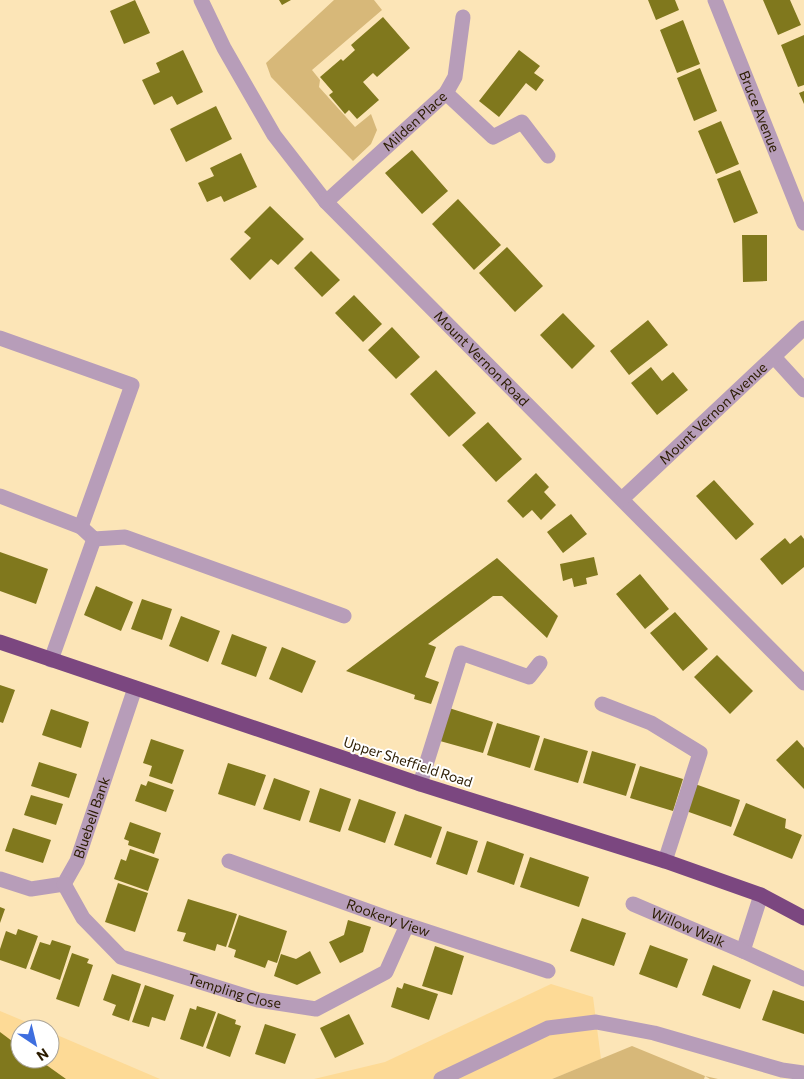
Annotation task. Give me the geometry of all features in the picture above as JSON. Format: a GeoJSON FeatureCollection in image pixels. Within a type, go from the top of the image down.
{"type":"FeatureCollection","features":[{"type":"Feature","properties":{"kind":"highway","name":"Upper Sheffield Road"},"geometry":{"type":"LineString","coordinates":[[0,642],[420,784],[665,861],[761,895],[804,918]]}},
{"type":"Feature","properties":{"kind":"street","name":"Mount Vernon Road"},"geometry":{"type":"LineString","coordinates":[[201,0],[224,48],[274,135],[326,202],[804,683]]}},
{"type":"Feature","properties":{"kind":"street","name":"Bruce Avenue"},"geometry":{"type":"LineString","coordinates":[[715,0],[804,223]]}},
{"type":"Feature","properties":{"kind":"street","name":"Milden Place"},"geometry":{"type":"LineString","coordinates":[[326,202],[446,94],[455,77],[463,17]]}},
{"type":"Feature","properties":{"kind":"street"},"geometry":{"type":"LineString","coordinates":[[446,94],[493,137],[522,122],[548,156]]}},
{"type":"Feature","properties":{"kind":"street","name":"Mount Vernon Avenue"},"geometry":{"type":"LineString","coordinates":[[622,499],[804,328]]}},
{"type":"Feature","properties":{"kind":"street"},"geometry":{"type":"LineString","coordinates":[[0,338],[132,385],[81,527]]}},
{"type":"Feature","properties":{"kind":"street"},"geometry":{"type":"LineString","coordinates":[[774,357],[804,390]]}},
{"type":"Feature","properties":{"kind":"street"},"geometry":{"type":"LineString","coordinates":[[0,496],[81,527],[94,539],[124,537],[344,616]]}},
{"type":"Feature","properties":{"kind":"street"},"geometry":{"type":"LineString","coordinates":[[51,660],[94,539]]}},
{"type":"Feature","properties":{"kind":"street"},"geometry":{"type":"LineString","coordinates":[[420,784],[461,653],[529,677],[540,663]]}},
{"type":"Feature","properties":{"kind":"street","name":"Bluebell Bank"},"geometry":{"type":"LineString","coordinates":[[64,884],[77,861],[135,688]]}},
{"type":"Feature","properties":{"kind":"street"},"geometry":{"type":"LineString","coordinates":[[602,704],[651,723],[700,752],[665,861]]}},
{"type":"Feature","properties":{"kind":"street","name":"Rookery View"},"geometry":{"type":"LineString","coordinates":[[229,861],[407,925],[548,972]]}},
{"type":"Feature","properties":{"kind":"street"},"geometry":{"type":"LineString","coordinates":[[0,879],[32,889],[64,884]]}},
{"type":"Feature","properties":{"kind":"street","name":"Templing Close"},"geometry":{"type":"LineString","coordinates":[[64,884],[83,918],[121,957],[258,1000],[316,1009],[386,972],[407,925]]}},
{"type":"Feature","properties":{"kind":"street","name":"Willow Walk"},"geometry":{"type":"LineString","coordinates":[[743,951],[761,895]]}},
{"type":"Feature","properties":{"kind":"street","name":"Willow Walk"},"geometry":{"type":"LineString","coordinates":[[633,904],[804,979]]}},
{"type":"Feature","properties":{"kind":"street"},"geometry":{"type":"LineString","coordinates":[[441,1079],[548,1028],[596,1022],[654,1033],[782,1070],[804,1073]]}},
{"type":"Feature","properties":{"kind":"shaded area"},"geometry":{"type":"Polygon","coordinates":[[[334,0],[374,0],[382,10],[312,70],[320,80],[319,87],[355,127],[371,114],[377,130],[371,144],[353,161],[271,77],[266,63],[334,0]]]}},
{"type":"Feature","properties":{"kind":"shaded area"},"geometry":{"type":"Polygon","coordinates":[[[551,984],[593,997],[601,1059],[552,1079],[314,1079],[385,1062],[551,984]]]}},
{"type":"Feature","properties":{"kind":"shaded area"},"geometry":{"type":"Polygon","coordinates":[[[0,1011],[19,1019],[10,1019],[10,1069],[60,1069],[60,1036],[160,1079],[0,1079],[0,1011]]]}},
{"type":"Feature","properties":{"kind":"shaded area"},"geometry":{"type":"Polygon","coordinates":[[[632,1046],[705,1076],[704,1079],[552,1079],[632,1046]]]}},
{"type":"Feature","properties":{"kind":"building"},"geometry":{"type":"Polygon","coordinates":[[[135,0],[150,33],[124,44],[110,11],[135,0]]]}},
{"type":"Feature","properties":{"kind":"building"},"geometry":{"type":"Polygon","coordinates":[[[279,0],[291,0],[282,5],[279,0]]]}},
{"type":"Feature","properties":{"kind":"building"},"geometry":{"type":"Polygon","coordinates":[[[648,0],[675,0],[679,10],[656,20],[648,0]]]}},
{"type":"Feature","properties":{"kind":"building"},"geometry":{"type":"Polygon","coordinates":[[[763,0],[790,0],[801,25],[778,35],[763,0]]]}},
{"type":"Feature","properties":{"kind":"building"},"geometry":{"type":"Polygon","coordinates":[[[383,17],[410,48],[377,77],[373,73],[363,82],[379,100],[357,119],[349,110],[345,114],[329,95],[333,92],[320,77],[355,50],[351,45],[383,17]]]}},
{"type":"Feature","properties":{"kind":"building"},"geometry":{"type":"Polygon","coordinates":[[[683,20],[700,64],[677,73],[660,30],[683,20]]]}},
{"type":"Feature","properties":{"kind":"building"},"geometry":{"type":"Polygon","coordinates":[[[804,35],[804,85],[798,87],[781,45],[804,35]]]}},
{"type":"Feature","properties":{"kind":"building"},"geometry":{"type":"Polygon","coordinates":[[[183,50],[203,92],[177,105],[172,96],[154,105],[142,80],[160,72],[156,63],[183,50]]]}},
{"type":"Feature","properties":{"kind":"building"},"geometry":{"type":"Polygon","coordinates":[[[519,50],[540,66],[534,73],[544,80],[536,91],[526,83],[499,117],[479,101],[519,50]]]}},
{"type":"Feature","properties":{"kind":"building"},"geometry":{"type":"Polygon","coordinates":[[[700,68],[717,111],[694,121],[677,78],[700,68]]]}},
{"type":"Feature","properties":{"kind":"building"},"geometry":{"type":"Polygon","coordinates":[[[804,91],[804,104],[799,93],[804,91]]]}},
{"type":"Feature","properties":{"kind":"building"},"geometry":{"type":"Polygon","coordinates":[[[216,106],[232,139],[186,162],[170,129],[216,106]]]}},
{"type":"Feature","properties":{"kind":"building"},"geometry":{"type":"Polygon","coordinates":[[[721,121],[739,164],[716,174],[698,131],[721,121]]]}},
{"type":"Feature","properties":{"kind":"building"},"geometry":{"type":"Polygon","coordinates":[[[412,150],[448,191],[422,214],[385,173],[412,150]]]}},
{"type":"Feature","properties":{"kind":"building"},"geometry":{"type":"Polygon","coordinates":[[[241,153],[257,187],[224,202],[221,196],[207,202],[198,183],[214,176],[210,168],[241,153]]]}},
{"type":"Feature","properties":{"kind":"building"},"geometry":{"type":"Polygon","coordinates":[[[740,170],[758,213],[734,223],[717,179],[740,170]]]}},
{"type":"Feature","properties":{"kind":"building"},"geometry":{"type":"Polygon","coordinates":[[[458,199],[501,245],[474,270],[432,224],[458,199]]]}},
{"type":"Feature","properties":{"kind":"building"},"geometry":{"type":"Polygon","coordinates":[[[270,206],[304,239],[278,265],[271,259],[250,280],[230,259],[251,238],[244,232],[270,206]]]}},
{"type":"Feature","properties":{"kind":"building"},"geometry":{"type":"Polygon","coordinates":[[[742,235],[767,235],[767,281],[743,282],[742,235]]]}},
{"type":"Feature","properties":{"kind":"building"},"geometry":{"type":"Polygon","coordinates":[[[507,247],[543,286],[515,312],[479,273],[507,247]]]}},
{"type":"Feature","properties":{"kind":"building"},"geometry":{"type":"Polygon","coordinates":[[[311,251],[340,280],[322,297],[294,268],[311,251]]]}},
{"type":"Feature","properties":{"kind":"building"},"geometry":{"type":"Polygon","coordinates":[[[354,295],[382,324],[363,342],[335,313],[354,295]]]}},
{"type":"Feature","properties":{"kind":"building"},"geometry":{"type":"Polygon","coordinates":[[[563,313],[595,346],[572,369],[540,335],[563,313]]]}},
{"type":"Feature","properties":{"kind":"building"},"geometry":{"type":"Polygon","coordinates":[[[648,320],[668,345],[629,375],[610,351],[648,320]]]}},
{"type":"Feature","properties":{"kind":"building"},"geometry":{"type":"Polygon","coordinates":[[[392,327],[420,357],[396,379],[368,350],[392,327]]]}},
{"type":"Feature","properties":{"kind":"building"},"geometry":{"type":"Polygon","coordinates":[[[651,367],[662,381],[673,372],[688,390],[657,415],[631,383],[651,367]]]}},
{"type":"Feature","properties":{"kind":"building"},"geometry":{"type":"Polygon","coordinates":[[[436,370],[476,413],[449,437],[410,394],[436,370]]]}},
{"type":"Feature","properties":{"kind":"building"},"geometry":{"type":"Polygon","coordinates":[[[488,422],[522,459],[496,482],[462,445],[488,422]]]}},
{"type":"Feature","properties":{"kind":"building"},"geometry":{"type":"Polygon","coordinates":[[[536,473],[549,487],[544,492],[556,505],[541,520],[532,510],[523,518],[507,501],[536,473]]]}},
{"type":"Feature","properties":{"kind":"building"},"geometry":{"type":"Polygon","coordinates":[[[714,480],[754,524],[736,540],[696,496],[714,480]]]}},
{"type":"Feature","properties":{"kind":"building"},"geometry":{"type":"Polygon","coordinates":[[[571,514],[587,534],[563,553],[547,532],[571,514]]]}},
{"type":"Feature","properties":{"kind":"building"},"geometry":{"type":"Polygon","coordinates":[[[801,535],[804,539],[804,567],[782,585],[760,559],[785,538],[790,544],[801,535]]]}},
{"type":"Feature","properties":{"kind":"building"},"geometry":{"type":"Polygon","coordinates":[[[0,552],[48,569],[36,604],[0,591],[0,552]]]}},
{"type":"Feature","properties":{"kind":"building"},"geometry":{"type":"Polygon","coordinates":[[[594,557],[598,575],[586,578],[587,584],[574,587],[572,578],[563,581],[560,564],[594,557]]]}},
{"type":"Feature","properties":{"kind":"building"},"geometry":{"type":"Polygon","coordinates":[[[497,558],[558,616],[547,638],[502,596],[493,596],[428,644],[436,647],[425,677],[439,682],[431,704],[414,699],[415,695],[346,671],[497,558]]]}},
{"type":"Feature","properties":{"kind":"building"},"geometry":{"type":"Polygon","coordinates":[[[640,574],[669,609],[645,629],[616,594],[640,574]]]}},
{"type":"Feature","properties":{"kind":"building"},"geometry":{"type":"Polygon","coordinates":[[[96,586],[133,602],[121,631],[84,615],[96,586]]]}},
{"type":"Feature","properties":{"kind":"building"},"geometry":{"type":"Polygon","coordinates":[[[142,599],[172,609],[162,640],[131,629],[142,599]]]}},
{"type":"Feature","properties":{"kind":"building"},"geometry":{"type":"Polygon","coordinates":[[[675,612],[708,649],[683,671],[650,633],[675,612]]]}},
{"type":"Feature","properties":{"kind":"building"},"geometry":{"type":"Polygon","coordinates":[[[181,616],[220,631],[208,662],[169,646],[181,616]]]}},
{"type":"Feature","properties":{"kind":"building"},"geometry":{"type":"Polygon","coordinates":[[[232,634],[267,647],[256,677],[221,664],[232,634]]]}},
{"type":"Feature","properties":{"kind":"building"},"geometry":{"type":"Polygon","coordinates":[[[282,647],[316,661],[302,693],[269,679],[282,647]]]}},
{"type":"Feature","properties":{"kind":"building"},"geometry":{"type":"Polygon","coordinates":[[[717,655],[753,691],[730,714],[694,677],[717,655]]]}},
{"type":"Feature","properties":{"kind":"building"},"geometry":{"type":"Polygon","coordinates":[[[0,685],[15,690],[3,723],[0,722],[0,685]]]}},
{"type":"Feature","properties":{"kind":"building"},"geometry":{"type":"Polygon","coordinates":[[[449,708],[493,722],[483,753],[440,741],[449,708]]]}},
{"type":"Feature","properties":{"kind":"building"},"geometry":{"type":"Polygon","coordinates":[[[51,709],[89,722],[81,748],[42,735],[51,709]]]}},
{"type":"Feature","properties":{"kind":"building"},"geometry":{"type":"Polygon","coordinates":[[[497,723],[540,736],[530,768],[487,755],[497,723]]]}},
{"type":"Feature","properties":{"kind":"building"},"geometry":{"type":"Polygon","coordinates":[[[544,738],[588,751],[578,783],[534,770],[544,738]]]}},
{"type":"Feature","properties":{"kind":"building"},"geometry":{"type":"Polygon","coordinates":[[[151,739],[184,750],[172,784],[149,776],[152,766],[143,763],[151,739]]]}},
{"type":"Feature","properties":{"kind":"building"},"geometry":{"type":"Polygon","coordinates":[[[797,740],[804,748],[804,789],[776,760],[797,740]]]}},
{"type":"Feature","properties":{"kind":"building"},"geometry":{"type":"Polygon","coordinates":[[[592,751],[636,764],[626,796],[583,783],[592,751]]]}},
{"type":"Feature","properties":{"kind":"building"},"geometry":{"type":"Polygon","coordinates":[[[39,762],[77,774],[69,798],[31,786],[39,762]]]}},
{"type":"Feature","properties":{"kind":"building"},"geometry":{"type":"Polygon","coordinates":[[[228,763],[266,775],[255,806],[218,794],[228,763]]]}},
{"type":"Feature","properties":{"kind":"building"},"geometry":{"type":"Polygon","coordinates":[[[640,766],[683,779],[673,811],[630,798],[640,766]]]}},
{"type":"Feature","properties":{"kind":"building"},"geometry":{"type":"Polygon","coordinates":[[[274,778],[310,791],[300,821],[263,809],[274,778]]]}},
{"type":"Feature","properties":{"kind":"building"},"geometry":{"type":"Polygon","coordinates":[[[148,781],[174,790],[166,812],[135,801],[141,784],[146,786],[148,781]]]}},
{"type":"Feature","properties":{"kind":"building"},"geometry":{"type":"Polygon","coordinates":[[[695,784],[740,800],[731,827],[686,811],[695,784]]]}},
{"type":"Feature","properties":{"kind":"building"},"geometry":{"type":"Polygon","coordinates":[[[320,788],[351,799],[340,832],[309,822],[320,788]]]}},
{"type":"Feature","properties":{"kind":"building"},"geometry":{"type":"Polygon","coordinates":[[[31,795],[63,804],[56,825],[24,815],[31,795]]]}},
{"type":"Feature","properties":{"kind":"building"},"geometry":{"type":"Polygon","coordinates":[[[359,799],[396,812],[385,843],[348,830],[359,799]]]}},
{"type":"Feature","properties":{"kind":"building"},"geometry":{"type":"Polygon","coordinates":[[[746,803],[786,819],[785,828],[802,835],[792,859],[733,835],[746,803]]]}},
{"type":"Feature","properties":{"kind":"building"},"geometry":{"type":"Polygon","coordinates":[[[405,814],[442,827],[431,858],[394,845],[405,814]]]}},
{"type":"Feature","properties":{"kind":"building"},"geometry":{"type":"Polygon","coordinates":[[[130,822],[161,833],[154,854],[128,845],[129,841],[124,839],[130,822]]]}},
{"type":"Feature","properties":{"kind":"building"},"geometry":{"type":"Polygon","coordinates":[[[13,828],[51,840],[43,863],[5,851],[13,828]]]}},
{"type":"Feature","properties":{"kind":"building"},"geometry":{"type":"Polygon","coordinates":[[[447,831],[478,841],[467,875],[436,864],[447,831]]]}},
{"type":"Feature","properties":{"kind":"building"},"geometry":{"type":"Polygon","coordinates":[[[487,841],[524,854],[514,885],[477,872],[487,841]]]}},
{"type":"Feature","properties":{"kind":"building"},"geometry":{"type":"Polygon","coordinates":[[[130,849],[159,859],[148,891],[114,879],[121,859],[126,861],[130,849]]]}},
{"type":"Feature","properties":{"kind":"building"},"geometry":{"type":"Polygon","coordinates":[[[530,857],[589,877],[579,907],[520,887],[530,857]]]}},
{"type":"Feature","properties":{"kind":"building"},"geometry":{"type":"Polygon","coordinates":[[[118,883],[148,893],[135,932],[105,922],[118,883]]]}},
{"type":"Feature","properties":{"kind":"building"},"geometry":{"type":"Polygon","coordinates":[[[188,899],[237,914],[226,947],[217,944],[215,951],[183,941],[186,933],[177,931],[188,899]]]}},
{"type":"Feature","properties":{"kind":"building"},"geometry":{"type":"Polygon","coordinates":[[[0,907],[5,909],[0,923],[0,907]]]}},
{"type":"Feature","properties":{"kind":"building"},"geometry":{"type":"Polygon","coordinates":[[[239,915],[287,931],[277,963],[268,960],[265,968],[234,957],[236,950],[228,947],[239,915]]]}},
{"type":"Feature","properties":{"kind":"building"},"geometry":{"type":"Polygon","coordinates":[[[582,918],[626,933],[614,966],[570,951],[582,918]]]}},
{"type":"Feature","properties":{"kind":"building"},"geometry":{"type":"Polygon","coordinates":[[[348,920],[371,927],[363,952],[340,963],[329,942],[344,935],[348,920]]]}},
{"type":"Feature","properties":{"kind":"building"},"geometry":{"type":"Polygon","coordinates":[[[18,929],[38,936],[26,969],[0,960],[0,949],[6,931],[16,935],[18,929]]]}},
{"type":"Feature","properties":{"kind":"building"},"geometry":{"type":"Polygon","coordinates":[[[52,940],[71,946],[60,980],[30,969],[40,942],[50,945],[52,940]]]}},
{"type":"Feature","properties":{"kind":"building"},"geometry":{"type":"Polygon","coordinates":[[[650,945],[688,959],[677,988],[639,974],[650,945]]]}},
{"type":"Feature","properties":{"kind":"building"},"geometry":{"type":"Polygon","coordinates":[[[435,946],[464,956],[452,995],[422,986],[435,946]]]}},
{"type":"Feature","properties":{"kind":"building"},"geometry":{"type":"Polygon","coordinates":[[[310,951],[321,973],[297,985],[274,976],[281,954],[296,959],[310,951]]]}},
{"type":"Feature","properties":{"kind":"building"},"geometry":{"type":"Polygon","coordinates":[[[72,953],[89,959],[87,963],[93,965],[79,1007],[56,999],[72,953]]]}},
{"type":"Feature","properties":{"kind":"building"},"geometry":{"type":"Polygon","coordinates":[[[713,965],[751,980],[740,1009],[702,995],[713,965]]]}},
{"type":"Feature","properties":{"kind":"building"},"geometry":{"type":"Polygon","coordinates":[[[112,974],[141,984],[129,1021],[112,1015],[116,1005],[103,1000],[112,974]]]}},
{"type":"Feature","properties":{"kind":"building"},"geometry":{"type":"Polygon","coordinates":[[[404,983],[438,994],[429,1020],[391,1007],[397,987],[402,989],[404,983]]]}},
{"type":"Feature","properties":{"kind":"building"},"geometry":{"type":"Polygon","coordinates":[[[145,985],[174,995],[165,1021],[152,1017],[149,1027],[132,1022],[145,985]]]}},
{"type":"Feature","properties":{"kind":"building"},"geometry":{"type":"Polygon","coordinates":[[[773,990],[804,1001],[804,1034],[762,1020],[773,990]]]}},
{"type":"Feature","properties":{"kind":"building"},"geometry":{"type":"Polygon","coordinates":[[[197,1006],[216,1012],[203,1047],[180,1039],[190,1008],[196,1010],[197,1006]]]}},
{"type":"Feature","properties":{"kind":"building"},"geometry":{"type":"Polygon","coordinates":[[[218,1013],[236,1020],[235,1024],[241,1026],[230,1057],[206,1048],[218,1013]]]}},
{"type":"Feature","properties":{"kind":"building"},"geometry":{"type":"Polygon","coordinates":[[[349,1014],[364,1044],[335,1058],[320,1028],[349,1014]]]}},
{"type":"Feature","properties":{"kind":"building"},"geometry":{"type":"Polygon","coordinates":[[[265,1024],[296,1034],[285,1064],[255,1054],[265,1024]]]}},
{"type":"Feature","properties":{"kind":"building"},"geometry":{"type":"Polygon","coordinates":[[[0,1032],[10,1040],[10,1069],[52,1069],[66,1079],[0,1079],[0,1032]]]}}]}
